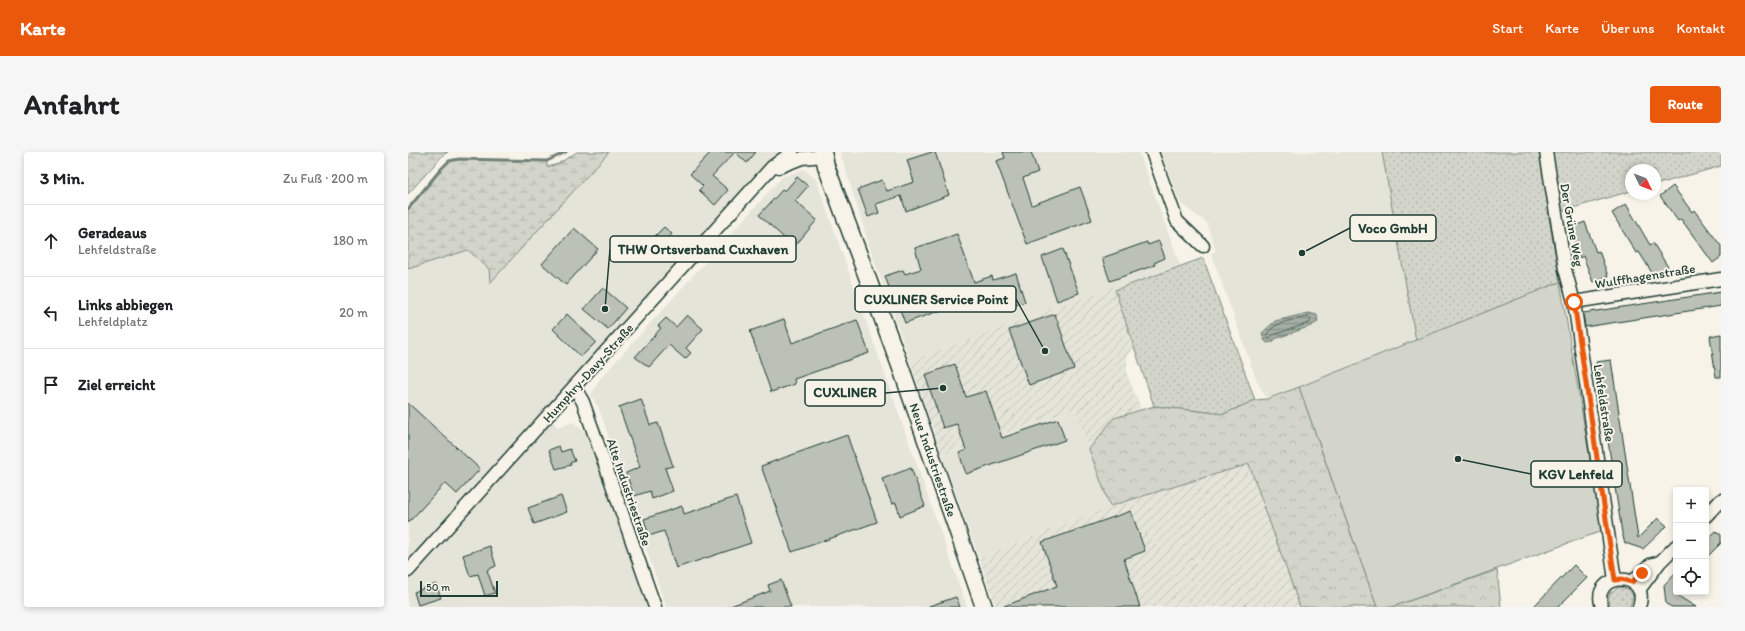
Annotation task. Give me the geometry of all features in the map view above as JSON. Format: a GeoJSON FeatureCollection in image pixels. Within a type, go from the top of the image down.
{"type":"FeatureCollection","features":[{"type":"Feature","properties":{"kind":"street","name":"Humphry-Davy-Straße"},"geometry":{"type":"LineString","coordinates":[[408,571],[575,388],[779,160],[792,152]]}},
{"type":"Feature","properties":{"kind":"street"},"geometry":{"type":"LineString","coordinates":[[1152,152],[1178,220],[1203,246]]}},
{"type":"Feature","properties":{"kind":"street","name":"Der Grüne Weg"},"geometry":{"type":"LineString","coordinates":[[1546,152],[1566,269],[1574,302]]}},
{"type":"Feature","properties":{"kind":"street","name":"Humphry-Davy-Straße"},"geometry":{"type":"LineString","coordinates":[[767,174],[789,162],[823,154]]}},
{"type":"Feature","properties":{"kind":"street","name":"Neue Industriestraße"},"geometry":{"type":"LineString","coordinates":[[823,154],[902,371],[984,607]]}},
{"type":"Feature","properties":{"kind":"street","name":"Wulffhagenstraße"},"geometry":{"type":"LineString","coordinates":[[1574,302],[1721,279]]}},
{"type":"Feature","properties":{"kind":"street","name":"Lehfeldstraße"},"geometry":{"type":"LineString","coordinates":[[1574,302],[1615,580]]}},
{"type":"Feature","properties":{"kind":"street","name":"Alte Industriestraße"},"geometry":{"type":"LineString","coordinates":[[575,388],[583,402],[655,607]]}},
{"type":"Feature","properties":{"kind":"street"},"geometry":{"type":"LineString","coordinates":[[1709,513],[1721,500]]}},
{"type":"Feature","properties":{"kind":"street"},"geometry":{"type":"LineString","coordinates":[[1636,586],[1656,570],[1660,562],[1673,549]]}},
{"type":"Feature","properties":{"kind":"street"},"geometry":{"type":"LineString","coordinates":[[1602,607],[1601,595],[1608,583],[1621,579],[1636,586],[1641,602],[1640,607]]}},
{"type":"Feature","properties":{"kind":"shaded area"},"geometry":{"type":"Polygon","coordinates":[[[609,152],[779,152],[543,413],[558,427],[573,422],[588,435],[647,607],[408,607],[408,269],[468,250],[489,269],[490,282],[609,152]]]}},
{"type":"Feature","properties":{"kind":"shaded area"},"geometry":{"type":"Polygon","coordinates":[[[840,152],[1139,152],[1180,265],[1115,290],[1114,288],[1051,309],[910,361],[872,254],[840,152]]]}},
{"type":"Feature","properties":{"kind":"shaded area"},"geometry":{"type":"Polygon","coordinates":[[[1161,152],[1382,152],[1416,341],[1267,399],[1257,381],[1211,253],[1216,251],[1207,223],[1180,203],[1161,152]]]}},
{"type":"Feature","properties":{"kind":"shaded area"},"geometry":{"type":"Polygon","coordinates":[[[803,169],[816,179],[967,607],[666,607],[598,406],[591,396],[599,380],[782,177],[803,169]]]}},
{"type":"Feature","properties":{"kind":"shaded area"},"geometry":{"type":"Polygon","coordinates":[[[1114,287],[1134,347],[1127,358],[1127,374],[1141,409],[1114,418],[1089,449],[1076,409],[942,455],[910,361],[1114,287]]]}},
{"type":"Feature","properties":{"kind":"shaded area"},"geometry":{"type":"Polygon","coordinates":[[[1077,409],[1089,449],[1110,506],[979,558],[942,455],[1077,409]]]}},
{"type":"Feature","properties":{"kind":"shaded area"},"geometry":{"type":"Polygon","coordinates":[[[1249,464],[1300,607],[996,607],[979,558],[1110,506],[1249,464]]]}},
{"type":"Feature","properties":{"kind":"green space"},"geometry":{"type":"Polygon","coordinates":[[[408,152],[448,152],[443,155],[408,194],[408,152]]]}},
{"type":"Feature","properties":{"kind":"green space"},"geometry":{"type":"Polygon","coordinates":[[[577,152],[609,152],[490,283],[489,269],[468,250],[408,269],[408,209],[449,161],[460,159],[547,161],[547,167],[558,164],[577,152]]]}},
{"type":"Feature","properties":{"kind":"green space"},"geometry":{"type":"Polygon","coordinates":[[[1382,152],[1721,152],[1721,166],[1661,183],[1661,164],[1625,164],[1625,193],[1566,210],[1548,212],[1560,282],[1416,341],[1382,152]]]}},
{"type":"Feature","properties":{"kind":"green space"},"geometry":{"type":"Polygon","coordinates":[[[1203,258],[1255,400],[1224,414],[1154,406],[1115,290],[1203,258]]]}},
{"type":"Feature","properties":{"kind":"green space"},"geometry":{"type":"Polygon","coordinates":[[[1560,282],[1602,531],[1392,607],[1377,607],[1299,387],[1560,282]]]}},
{"type":"Feature","properties":{"kind":"green space"},"geometry":{"type":"Polygon","coordinates":[[[1299,387],[1377,607],[1300,607],[1249,464],[1110,506],[1089,449],[1114,418],[1154,406],[1224,414],[1255,400],[1267,399],[1299,387]]]}},
{"type":"Feature","properties":{"kind":"green space"},"geometry":{"type":"Polygon","coordinates":[[[1497,570],[1501,607],[1392,607],[1497,570]]]}},
{"type":"Feature","properties":{"kind":"green space"},"geometry":{"type":"Polygon","coordinates":[[[1619,587],[1628,590],[1632,594],[1633,596],[1630,607],[1611,607],[1609,603],[1610,593],[1619,587]]]}},
{"type":"Feature","properties":{"kind":"water"},"geometry":{"type":"Polygon","coordinates":[[[1308,313],[1317,315],[1318,322],[1275,339],[1273,342],[1267,343],[1264,340],[1262,333],[1275,321],[1308,313]]]}},
{"type":"Feature","properties":{"kind":"building"},"geometry":{"type":"Polygon","coordinates":[[[711,152],[735,152],[712,176],[728,190],[715,205],[699,190],[703,186],[690,174],[711,152]]]}},
{"type":"Feature","properties":{"kind":"building"},"geometry":{"type":"Polygon","coordinates":[[[735,152],[756,152],[747,163],[735,152]]]}},
{"type":"Feature","properties":{"kind":"building"},"geometry":{"type":"Polygon","coordinates":[[[935,152],[949,195],[906,211],[901,196],[876,204],[879,213],[868,217],[858,189],[882,180],[887,191],[914,182],[907,160],[935,152]]]}},
{"type":"Feature","properties":{"kind":"building"},"geometry":{"type":"Polygon","coordinates":[[[1003,152],[1031,152],[1038,172],[1023,178],[1032,205],[1080,187],[1092,220],[1027,244],[996,161],[1005,158],[1003,152]]]}},
{"type":"Feature","properties":{"kind":"building"},"geometry":{"type":"Polygon","coordinates":[[[797,177],[808,186],[795,201],[817,220],[794,247],[759,215],[783,189],[785,191],[797,177]]]}},
{"type":"Feature","properties":{"kind":"building"},"geometry":{"type":"Polygon","coordinates":[[[1673,186],[1692,212],[1694,210],[1721,246],[1721,257],[1713,263],[1681,219],[1678,221],[1661,195],[1673,186]]]}},
{"type":"Feature","properties":{"kind":"building"},"geometry":{"type":"Polygon","coordinates":[[[1626,204],[1650,245],[1653,243],[1668,267],[1654,276],[1639,252],[1636,253],[1612,213],[1626,204]]]}},
{"type":"Feature","properties":{"kind":"building"},"geometry":{"type":"Polygon","coordinates":[[[1585,222],[1596,252],[1599,251],[1608,276],[1593,282],[1583,256],[1580,258],[1569,228],[1585,222]]]}},
{"type":"Feature","properties":{"kind":"building"},"geometry":{"type":"Polygon","coordinates":[[[664,227],[672,234],[657,251],[648,243],[664,227]]]}},
{"type":"Feature","properties":{"kind":"building"},"geometry":{"type":"Polygon","coordinates":[[[574,228],[598,249],[566,285],[542,264],[574,228]]]}},
{"type":"Feature","properties":{"kind":"building"},"geometry":{"type":"Polygon","coordinates":[[[957,234],[974,282],[992,276],[993,280],[1016,273],[1025,302],[1003,309],[999,297],[972,306],[970,300],[905,323],[899,307],[896,307],[885,276],[903,270],[905,274],[921,269],[915,248],[957,234]]]}},
{"type":"Feature","properties":{"kind":"building"},"geometry":{"type":"Polygon","coordinates":[[[1159,241],[1165,258],[1154,263],[1155,265],[1110,281],[1102,258],[1147,242],[1148,245],[1159,241]]]}},
{"type":"Feature","properties":{"kind":"building"},"geometry":{"type":"Polygon","coordinates":[[[1063,249],[1079,293],[1057,301],[1042,257],[1063,249]]]}},
{"type":"Feature","properties":{"kind":"building"},"geometry":{"type":"Polygon","coordinates":[[[603,288],[626,308],[608,329],[584,309],[603,288]]]}},
{"type":"Feature","properties":{"kind":"building"},"geometry":{"type":"Polygon","coordinates":[[[1721,292],[1721,306],[1585,327],[1583,313],[1721,292]]]}},
{"type":"Feature","properties":{"kind":"building"},"geometry":{"type":"Polygon","coordinates":[[[567,314],[596,342],[581,357],[553,329],[567,314]]]}},
{"type":"Feature","properties":{"kind":"building"},"geometry":{"type":"Polygon","coordinates":[[[1055,314],[1074,369],[1029,385],[1009,330],[1055,314]]]}},
{"type":"Feature","properties":{"kind":"building"},"geometry":{"type":"Polygon","coordinates":[[[687,315],[703,329],[686,348],[691,353],[685,359],[669,345],[649,367],[635,357],[661,328],[658,326],[666,318],[676,327],[687,315]]]}},
{"type":"Feature","properties":{"kind":"building"},"geometry":{"type":"Polygon","coordinates":[[[784,319],[792,343],[857,320],[869,353],[794,379],[795,384],[771,392],[750,331],[784,319]]]}},
{"type":"Feature","properties":{"kind":"building"},"geometry":{"type":"Polygon","coordinates":[[[1721,334],[1721,377],[1716,377],[1710,336],[1721,334]]]}},
{"type":"Feature","properties":{"kind":"building"},"geometry":{"type":"Polygon","coordinates":[[[1611,360],[1638,538],[1658,518],[1667,526],[1643,549],[1625,543],[1622,533],[1596,362],[1611,360]]]}},
{"type":"Feature","properties":{"kind":"building"},"geometry":{"type":"Polygon","coordinates":[[[955,364],[966,397],[986,391],[1002,438],[1058,419],[1065,440],[966,474],[959,453],[966,450],[957,424],[943,428],[925,375],[955,364]]]}},
{"type":"Feature","properties":{"kind":"building"},"geometry":{"type":"Polygon","coordinates":[[[641,399],[650,425],[658,423],[673,466],[665,468],[673,491],[652,499],[650,491],[634,496],[626,473],[640,467],[619,407],[641,399]]]}},
{"type":"Feature","properties":{"kind":"building"},"geometry":{"type":"Polygon","coordinates":[[[408,403],[480,469],[457,494],[445,483],[408,523],[408,403]]]}},
{"type":"Feature","properties":{"kind":"building"},"geometry":{"type":"Polygon","coordinates":[[[847,435],[877,522],[792,552],[761,466],[847,435]]]}},
{"type":"Feature","properties":{"kind":"building"},"geometry":{"type":"Polygon","coordinates":[[[559,446],[561,452],[570,449],[575,461],[570,463],[571,465],[556,469],[549,450],[559,446]]]}},
{"type":"Feature","properties":{"kind":"building"},"geometry":{"type":"Polygon","coordinates":[[[911,468],[925,506],[900,516],[896,503],[892,504],[882,479],[911,468]]]}},
{"type":"Feature","properties":{"kind":"building"},"geometry":{"type":"Polygon","coordinates":[[[561,496],[567,512],[534,524],[528,508],[561,496]]]}},
{"type":"Feature","properties":{"kind":"building"},"geometry":{"type":"Polygon","coordinates":[[[736,497],[751,543],[676,568],[664,531],[649,536],[644,519],[682,506],[684,514],[736,497]]]}},
{"type":"Feature","properties":{"kind":"building"},"geometry":{"type":"Polygon","coordinates":[[[1131,511],[1145,551],[1124,559],[1140,607],[1002,607],[1057,586],[1042,542],[1131,511]]]}},
{"type":"Feature","properties":{"kind":"building"},"geometry":{"type":"Polygon","coordinates":[[[1716,531],[1721,535],[1721,543],[1709,555],[1709,538],[1716,531]]]}},
{"type":"Feature","properties":{"kind":"building"},"geometry":{"type":"Polygon","coordinates":[[[490,546],[496,566],[487,570],[495,593],[485,596],[478,574],[470,576],[463,555],[490,546]]]}},
{"type":"Feature","properties":{"kind":"building"},"geometry":{"type":"Polygon","coordinates":[[[1574,565],[1587,578],[1558,607],[1533,607],[1574,565]]]}},
{"type":"Feature","properties":{"kind":"building"},"geometry":{"type":"Polygon","coordinates":[[[1673,575],[1673,595],[1678,595],[1696,607],[1672,607],[1666,604],[1664,585],[1673,575]]]}},
{"type":"Feature","properties":{"kind":"building"},"geometry":{"type":"Polygon","coordinates":[[[781,580],[791,607],[728,607],[770,591],[768,585],[781,580]]]}},
{"type":"Feature","properties":{"kind":"building"},"geometry":{"type":"Polygon","coordinates":[[[436,584],[441,598],[418,605],[414,592],[436,584]]]}},
{"type":"Feature","properties":{"kind":"building"},"geometry":{"type":"Polygon","coordinates":[[[956,597],[960,607],[929,606],[956,597]]]}},
{"type":"Feature","properties":{"kind":"waterway"},"geometry":{"type":"LineString","coordinates":[[408,209],[449,161],[459,159],[547,161],[566,152]]}},
{"type":"Feature","properties":{"kind":"place","name":"Voco GmbH"},"geometry":{"type":"Point","coordinates":[1302,253]}},
{"type":"Feature","properties":{"kind":"place","name":"THW Ortsverband Cuxhaven"},"geometry":{"type":"Point","coordinates":[605,309]}},
{"type":"Feature","properties":{"kind":"place","name":"CUXLINER Service Point"},"geometry":{"type":"Point","coordinates":[1045,351]}},
{"type":"Feature","properties":{"kind":"place","name":"CUXLINER"},"geometry":{"type":"Point","coordinates":[943,388]}},
{"type":"Feature","properties":{"kind":"place","name":"KGV Lehfeld"},"geometry":{"type":"Point","coordinates":[1458,459]}},
{"type":"Feature","properties":{"kind":"route"},"geometry":{"type":"LineString","coordinates":[[1574,302],[1615,580],[1621,579],[1632,582],[1642,573]]}}]}
